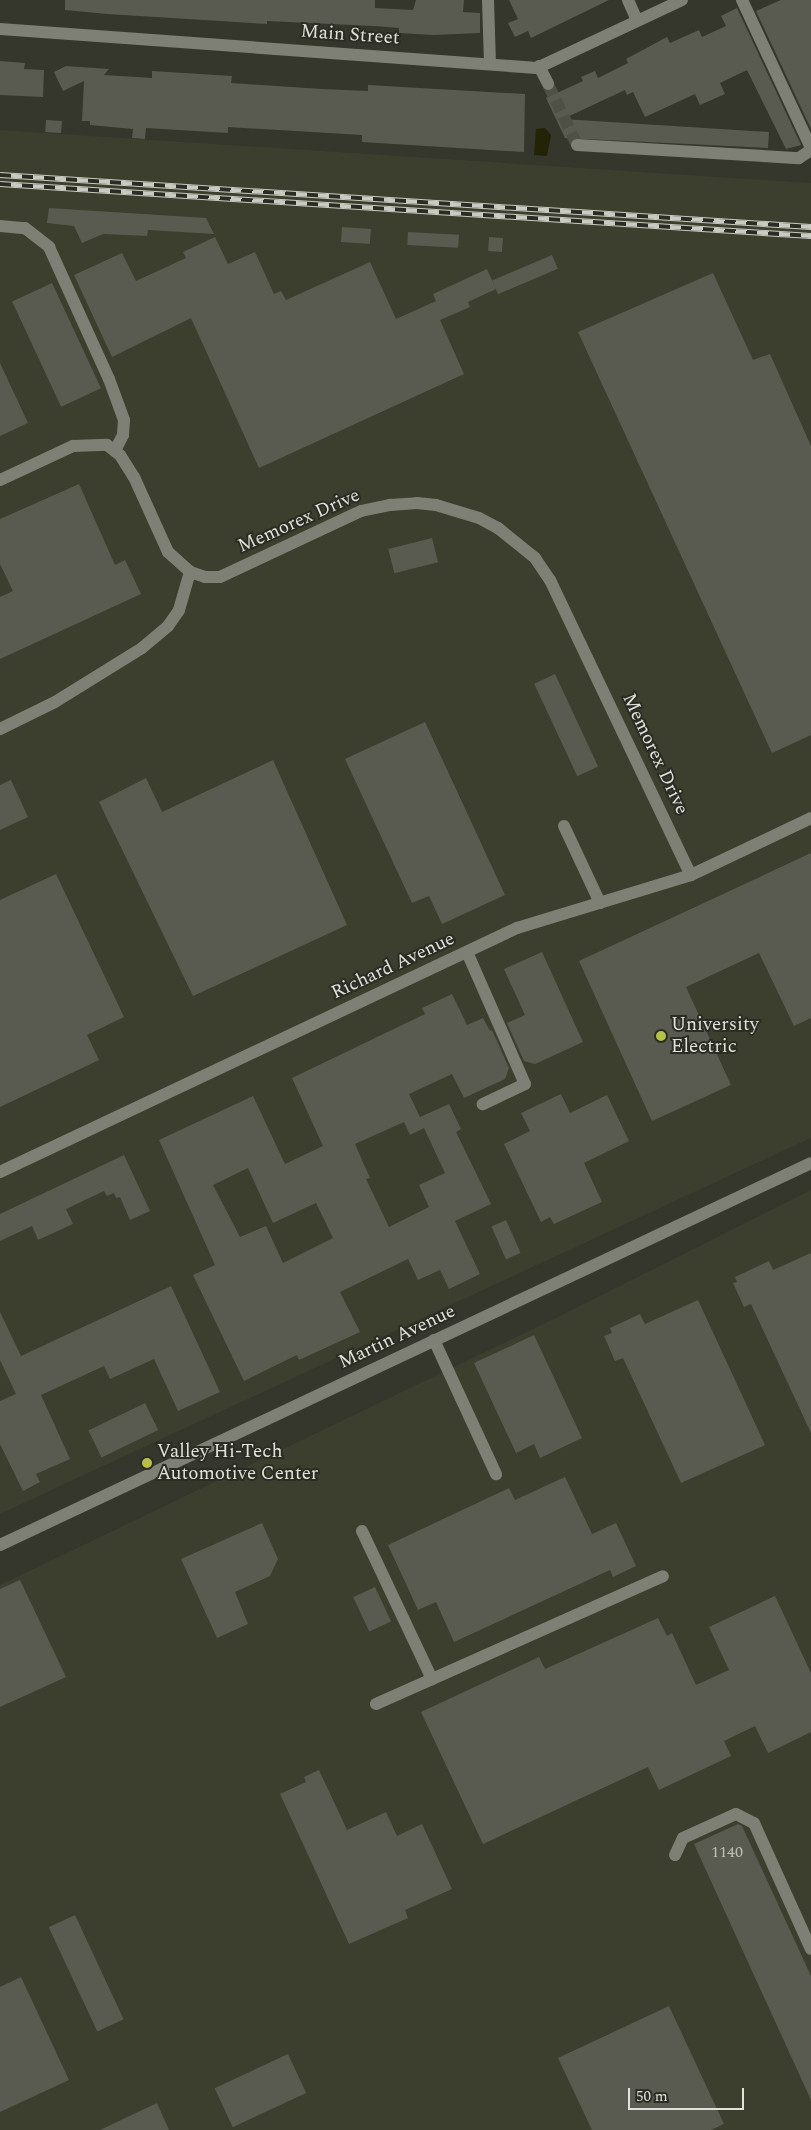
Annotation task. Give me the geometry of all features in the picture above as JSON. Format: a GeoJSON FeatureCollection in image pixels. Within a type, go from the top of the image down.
{"type":"FeatureCollection","features":[{"type":"Feature","properties":{"kind":"street"},"geometry":{"type":"LineString","coordinates":[[488,0],[490,64]]}},
{"type":"Feature","properties":{"kind":"street"},"geometry":{"type":"LineString","coordinates":[[628,0],[637,20]]}},
{"type":"Feature","properties":{"kind":"street","name":"Main Street"},"geometry":{"type":"LineString","coordinates":[[0,29],[539,66],[682,0]]}},
{"type":"Feature","properties":{"kind":"street"},"geometry":{"type":"LineString","coordinates":[[577,145],[799,158],[811,149],[742,0]]}},
{"type":"Feature","properties":{"kind":"street"},"geometry":{"type":"LineString","coordinates":[[539,66],[548,84]]}},
{"type":"Feature","properties":{"kind":"street"},"geometry":{"type":"LineString","coordinates":[[0,226],[25,228],[49,247],[109,379],[124,420],[123,435],[114,451]]}},
{"type":"Feature","properties":{"kind":"street"},"geometry":{"type":"LineString","coordinates":[[0,480],[73,446],[107,445],[134,477],[168,552],[190,572],[179,610],[168,626],[155,637],[55,702],[0,729]]}},
{"type":"Feature","properties":{"kind":"street","name":"Memorex Drive"},"geometry":{"type":"LineString","coordinates":[[190,572],[220,577],[361,511],[390,505],[417,503],[436,505],[460,511],[498,528],[535,558],[550,580],[691,875]]}},
{"type":"Feature","properties":{"kind":"street","name":"Richard Avenue"},"geometry":{"type":"LineString","coordinates":[[0,1172],[517,928],[691,875],[811,818]]}},
{"type":"Feature","properties":{"kind":"street"},"geometry":{"type":"LineString","coordinates":[[564,826],[600,903]]}},
{"type":"Feature","properties":{"kind":"street"},"geometry":{"type":"LineString","coordinates":[[467,952],[525,1084],[483,1104]]}},
{"type":"Feature","properties":{"kind":"street","name":"Martin Avenue"},"geometry":{"type":"LineString","coordinates":[[0,1545],[811,1163]]}},
{"type":"Feature","properties":{"kind":"street"},"geometry":{"type":"LineString","coordinates":[[434,1340],[496,1474]]}},
{"type":"Feature","properties":{"kind":"street"},"geometry":{"type":"LineString","coordinates":[[362,1531],[432,1679]]}},
{"type":"Feature","properties":{"kind":"street"},"geometry":{"type":"LineString","coordinates":[[376,1704],[662,1576]]}},
{"type":"Feature","properties":{"kind":"street"},"geometry":{"type":"LineString","coordinates":[[676,1855],[683,1838],[736,1814],[754,1823],[811,1949]]}},
{"type":"Feature","properties":{"kind":"shaded area"},"geometry":{"type":"Polygon","coordinates":[[[545,128],[551,135],[547,156],[534,155],[536,129],[545,128]]]}},
{"type":"Feature","properties":{"kind":"shaded area"},"geometry":{"type":"Polygon","coordinates":[[[0,130],[811,183],[811,1138],[0,1514],[0,130]]]}},
{"type":"Feature","properties":{"kind":"shaded area"},"geometry":{"type":"Polygon","coordinates":[[[811,1190],[811,2130],[0,2130],[0,1585],[556,1318],[811,1190]]]}},
{"type":"Feature","properties":{"kind":"building"},"geometry":{"type":"Polygon","coordinates":[[[65,0],[375,0],[375,8],[413,10],[416,0],[464,0],[463,12],[480,13],[480,33],[433,35],[399,33],[399,28],[373,26],[267,21],[267,24],[107,14],[65,10],[65,0]]]}},
{"type":"Feature","properties":{"kind":"building"},"geometry":{"type":"Polygon","coordinates":[[[509,0],[609,0],[531,38],[528,31],[515,37],[508,23],[518,19],[509,0]]]}},
{"type":"Feature","properties":{"kind":"building"},"geometry":{"type":"Polygon","coordinates":[[[781,0],[811,0],[811,129],[756,11],[781,0]]]}},
{"type":"Feature","properties":{"kind":"building"},"geometry":{"type":"Polygon","coordinates":[[[737,8],[801,145],[786,149],[747,70],[720,83],[725,94],[700,105],[695,94],[645,117],[633,92],[627,95],[625,90],[563,119],[769,132],[768,148],[565,138],[546,98],[583,81],[581,77],[595,71],[598,78],[628,63],[626,59],[667,37],[670,43],[699,30],[702,37],[726,26],[721,16],[737,8]]]}},
{"type":"Feature","properties":{"kind":"building"},"geometry":{"type":"Polygon","coordinates":[[[0,61],[25,63],[24,69],[44,70],[43,97],[0,95],[0,61]]]}},
{"type":"Feature","properties":{"kind":"building"},"geometry":{"type":"Polygon","coordinates":[[[66,66],[109,69],[104,75],[152,78],[152,71],[232,76],[231,83],[322,89],[368,91],[368,85],[525,94],[524,152],[362,142],[362,135],[228,127],[228,133],[146,128],[145,139],[132,138],[133,129],[90,125],[90,121],[82,121],[84,81],[63,91],[54,72],[66,66]]]}},
{"type":"Feature","properties":{"kind":"building"},"geometry":{"type":"Polygon","coordinates":[[[46,120],[62,121],[61,133],[45,132],[46,120]]]}},
{"type":"Feature","properties":{"kind":"building"},"geometry":{"type":"Polygon","coordinates":[[[49,208],[206,218],[214,234],[148,230],[147,236],[103,234],[82,243],[74,226],[47,223],[49,208]]]}},
{"type":"Feature","properties":{"kind":"building"},"geometry":{"type":"Polygon","coordinates":[[[342,227],[371,229],[370,244],[341,242],[342,227]]]}},
{"type":"Feature","properties":{"kind":"building"},"geometry":{"type":"Polygon","coordinates":[[[408,232],[459,235],[458,248],[407,245],[408,232]]]}},
{"type":"Feature","properties":{"kind":"building"},"geometry":{"type":"Polygon","coordinates":[[[215,237],[228,264],[255,252],[274,294],[281,291],[286,300],[370,262],[396,319],[436,301],[433,294],[487,269],[496,289],[468,302],[470,307],[440,320],[464,374],[259,468],[191,318],[112,357],[74,275],[122,253],[136,281],[186,258],[183,252],[215,237]]]}},
{"type":"Feature","properties":{"kind":"building"},"geometry":{"type":"Polygon","coordinates":[[[489,237],[503,238],[502,252],[488,251],[489,237]]]}},
{"type":"Feature","properties":{"kind":"building"},"geometry":{"type":"Polygon","coordinates":[[[552,255],[558,269],[498,294],[492,280],[552,255]]]}},
{"type":"Feature","properties":{"kind":"building"},"geometry":{"type":"Polygon","coordinates":[[[713,273],[753,360],[770,354],[811,446],[811,735],[772,753],[578,332],[713,273]]]}},
{"type":"Feature","properties":{"kind":"building"},"geometry":{"type":"Polygon","coordinates":[[[52,283],[101,388],[61,407],[12,302],[52,283]]]}},
{"type":"Feature","properties":{"kind":"building"},"geometry":{"type":"Polygon","coordinates":[[[0,363],[28,423],[0,436],[0,363]]]}},
{"type":"Feature","properties":{"kind":"building"},"geometry":{"type":"Polygon","coordinates":[[[79,484],[115,565],[125,560],[141,594],[0,659],[0,597],[13,591],[0,564],[0,519],[79,484]]]}},
{"type":"Feature","properties":{"kind":"building"},"geometry":{"type":"Polygon","coordinates":[[[432,538],[438,562],[394,573],[388,549],[432,538]]]}},
{"type":"Feature","properties":{"kind":"building"},"geometry":{"type":"Polygon","coordinates":[[[555,674],[598,766],[577,776],[534,684],[555,674]]]}},
{"type":"Feature","properties":{"kind":"building"},"geometry":{"type":"Polygon","coordinates":[[[425,722],[505,895],[442,924],[429,896],[412,903],[345,759],[425,722]]]}},
{"type":"Feature","properties":{"kind":"building"},"geometry":{"type":"Polygon","coordinates":[[[273,760],[347,925],[193,996],[99,802],[146,778],[162,812],[273,760]]]}},
{"type":"Feature","properties":{"kind":"building"},"geometry":{"type":"Polygon","coordinates":[[[11,780],[28,817],[0,830],[0,785],[11,780]]]}},
{"type":"Feature","properties":{"kind":"building","name":"University Electric"},"geometry":{"type":"Polygon","coordinates":[[[811,853],[811,1018],[794,1026],[759,953],[686,987],[731,1085],[652,1121],[579,961],[811,853]]]}},
{"type":"Feature","properties":{"kind":"building"},"geometry":{"type":"Polygon","coordinates":[[[56,874],[124,1017],[87,1035],[99,1060],[0,1107],[0,900],[56,874]]]}},
{"type":"Feature","properties":{"kind":"building"},"geometry":{"type":"Polygon","coordinates":[[[542,952],[583,1042],[535,1064],[524,1061],[507,1023],[525,1015],[504,969],[542,952]]]}},
{"type":"Feature","properties":{"kind":"building"},"geometry":{"type":"Polygon","coordinates":[[[452,994],[467,1025],[483,1018],[490,1031],[492,1030],[509,1068],[505,1079],[464,1098],[452,1074],[409,1094],[420,1117],[449,1104],[461,1129],[456,1132],[491,1204],[455,1221],[480,1274],[449,1289],[440,1270],[418,1280],[408,1259],[340,1292],[360,1332],[299,1360],[297,1355],[244,1381],[193,1275],[215,1265],[159,1140],[253,1096],[285,1164],[323,1146],[292,1078],[425,1014],[422,1008],[452,994]],[[404,1122],[355,1144],[370,1178],[366,1179],[389,1227],[429,1207],[419,1185],[445,1173],[424,1128],[410,1135],[404,1122]],[[248,1168],[213,1185],[240,1237],[266,1226],[283,1263],[333,1238],[316,1203],[273,1223],[248,1168]]]}},
{"type":"Feature","properties":{"kind":"building"},"geometry":{"type":"Polygon","coordinates":[[[561,1094],[570,1113],[607,1095],[629,1141],[584,1163],[602,1202],[554,1224],[550,1217],[541,1222],[504,1144],[530,1131],[521,1113],[561,1094]]]}},
{"type":"Feature","properties":{"kind":"building"},"geometry":{"type":"Polygon","coordinates":[[[124,1155],[150,1211],[130,1220],[120,1197],[116,1198],[114,1193],[107,1196],[104,1191],[66,1209],[73,1224],[38,1240],[32,1226],[0,1241],[0,1214],[124,1155]]]}},
{"type":"Feature","properties":{"kind":"building"},"geometry":{"type":"Polygon","coordinates":[[[506,1220],[521,1253],[506,1259],[491,1227],[506,1220]]]}},
{"type":"Feature","properties":{"kind":"building"},"geometry":{"type":"Polygon","coordinates":[[[811,1253],[811,1433],[751,1304],[744,1307],[733,1283],[737,1282],[735,1277],[769,1261],[773,1270],[811,1253]]]}},
{"type":"Feature","properties":{"kind":"building"},"geometry":{"type":"Polygon","coordinates":[[[171,1286],[220,1392],[178,1411],[154,1359],[110,1379],[104,1366],[41,1395],[70,1459],[36,1474],[40,1482],[23,1491],[0,1444],[0,1401],[16,1394],[0,1360],[0,1312],[21,1356],[171,1286]]]}},
{"type":"Feature","properties":{"kind":"building"},"geometry":{"type":"Polygon","coordinates":[[[698,1300],[765,1445],[681,1483],[623,1358],[615,1361],[604,1336],[612,1333],[610,1328],[640,1314],[645,1324],[698,1300]]]}},
{"type":"Feature","properties":{"kind":"building"},"geometry":{"type":"Polygon","coordinates":[[[534,1335],[582,1438],[540,1458],[534,1444],[516,1453],[474,1363],[534,1335]]]}},
{"type":"Feature","properties":{"kind":"building"},"geometry":{"type":"Polygon","coordinates":[[[145,1403],[158,1430],[102,1458],[88,1431],[145,1403]]]}},
{"type":"Feature","properties":{"kind":"building"},"geometry":{"type":"Polygon","coordinates":[[[565,1477],[592,1534],[616,1523],[636,1566],[613,1577],[610,1570],[454,1642],[436,1602],[418,1610],[388,1545],[509,1488],[515,1500],[565,1477]]]}},
{"type":"Feature","properties":{"kind":"building"},"geometry":{"type":"Polygon","coordinates":[[[262,1523],[278,1559],[270,1576],[235,1592],[248,1624],[217,1638],[181,1559],[262,1523]]]}},
{"type":"Feature","properties":{"kind":"building"},"geometry":{"type":"Polygon","coordinates":[[[20,1580],[66,1677],[0,1707],[0,1589],[20,1580]]]}},
{"type":"Feature","properties":{"kind":"building"},"geometry":{"type":"Polygon","coordinates":[[[375,1587],[391,1621],[369,1632],[353,1597],[375,1587]]]}},
{"type":"Feature","properties":{"kind":"building"},"geometry":{"type":"Polygon","coordinates":[[[775,1596],[811,1673],[811,1732],[768,1753],[755,1726],[724,1741],[731,1756],[659,1790],[648,1767],[483,1844],[421,1712],[539,1657],[545,1669],[658,1618],[667,1636],[672,1633],[696,1685],[729,1670],[709,1627],[775,1596]]]}},
{"type":"Feature","properties":{"kind":"building"},"geometry":{"type":"Polygon","coordinates":[[[319,1770],[347,1830],[386,1812],[397,1836],[422,1824],[452,1889],[405,1910],[408,1918],[349,1944],[280,1794],[306,1782],[304,1777],[319,1770]]]}},
{"type":"Feature","properties":{"kind":"building"},"geometry":{"type":"Polygon","coordinates":[[[738,1824],[742,1826],[811,1976],[811,2100],[694,1844],[738,1824]]]}},
{"type":"Feature","properties":{"kind":"building"},"geometry":{"type":"Polygon","coordinates":[[[75,1915],[124,2019],[97,2031],[49,1927],[75,1915]]]}},
{"type":"Feature","properties":{"kind":"building"},"geometry":{"type":"Polygon","coordinates":[[[21,1977],[69,2080],[0,2112],[0,1987],[21,1977]]]}},
{"type":"Feature","properties":{"kind":"building"},"geometry":{"type":"Polygon","coordinates":[[[669,2006],[724,2124],[711,2130],[592,2130],[558,2058],[669,2006]]]}},
{"type":"Feature","properties":{"kind":"building"},"geometry":{"type":"Polygon","coordinates":[[[288,2054],[306,2093],[233,2127],[215,2088],[288,2054]]]}},
{"type":"Feature","properties":{"kind":"building"},"geometry":{"type":"Polygon","coordinates":[[[157,2103],[169,2130],[100,2130],[157,2103]]]}},
{"type":"Feature","properties":{"kind":"tunnel"},"geometry":{"type":"LineString","coordinates":[[548,84],[577,145]]}},
{"type":"Feature","properties":{"kind":"railway"},"geometry":{"type":"LineString","coordinates":[[0,175],[811,227]]}},
{"type":"Feature","properties":{"kind":"railway"},"geometry":{"type":"LineString","coordinates":[[0,184],[811,236]]}},
{"type":"Feature","properties":{"kind":"place","name":"University Electric"},"geometry":{"type":"Point","coordinates":[661,1036]}},
{"type":"Feature","properties":{"kind":"place","name":"Valley Hi-Tech Automotive Center"},"geometry":{"type":"Point","coordinates":[147,1463]}}]}
